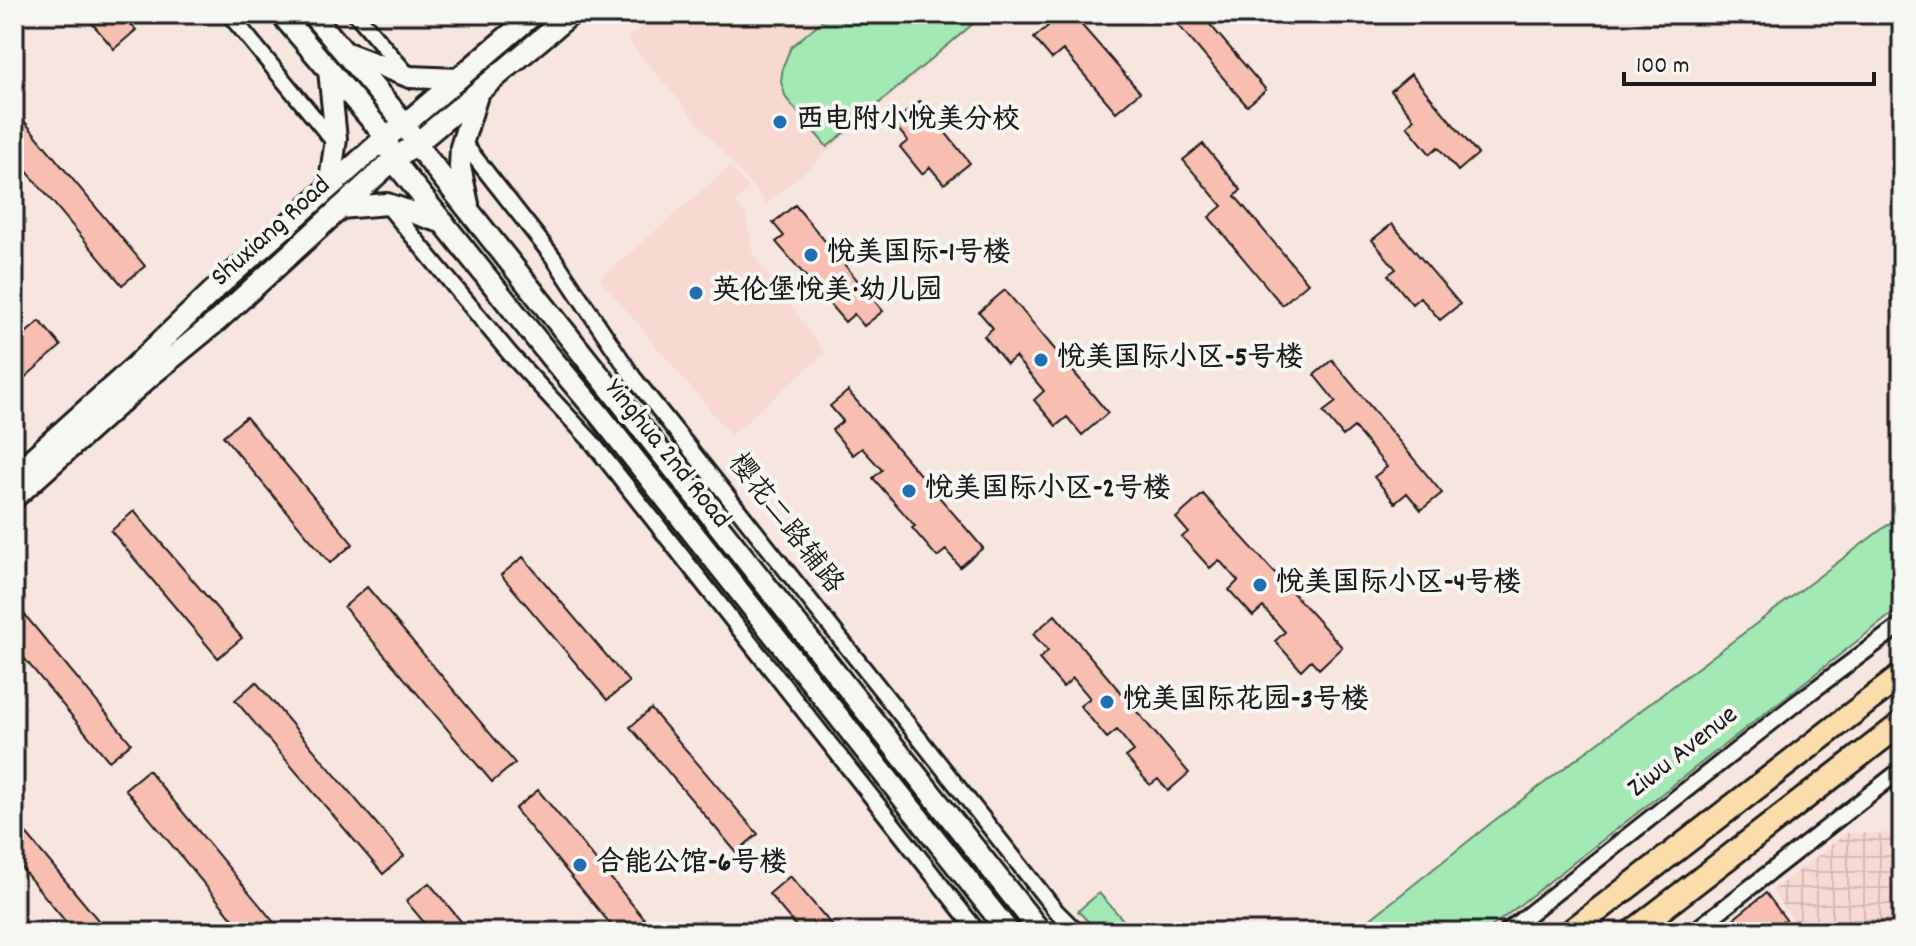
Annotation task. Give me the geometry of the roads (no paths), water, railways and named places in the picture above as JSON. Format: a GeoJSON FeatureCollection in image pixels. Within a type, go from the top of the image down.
{"type":"FeatureCollection","features":[{"type":"Feature","properties":{"kind":"main road","name":"Yinghua 2nd Road"},"geometry":{"type":"LineString","coordinates":[[281,14],[386,137],[393,160],[598,413],[1009,932]]}},
{"type":"Feature","properties":{"kind":"main road","name":"Yinghua 2nd Road"},"geometry":{"type":"LineString","coordinates":[[312,14],[405,124],[416,144],[1041,932]]}},
{"type":"Feature","properties":{"kind":"main road","name":"Shuxiang Road"},"geometry":{"type":"LineString","coordinates":[[14,475],[386,137],[534,14]]}},
{"type":"Feature","properties":{"kind":"main road","name":"Shuxiang Road"},"geometry":{"type":"LineString","coordinates":[[14,498],[150,376],[217,321],[393,160],[571,14]]}},
{"type":"Feature","properties":{"kind":"main road"},"geometry":{"type":"LineString","coordinates":[[345,53],[410,77],[458,79]]}},
{"type":"Feature","properties":{"kind":"main road"},"geometry":{"type":"LineString","coordinates":[[329,70],[336,143],[329,188]]}},
{"type":"Feature","properties":{"kind":"main road"},"geometry":{"type":"LineString","coordinates":[[470,212],[460,167],[462,141],[479,91]]}},
{"type":"Feature","properties":{"kind":"main road"},"geometry":{"type":"LineString","coordinates":[[340,208],[387,204],[444,223]]}},
{"type":"Feature","properties":{"kind":"main road"},"geometry":{"type":"LineString","coordinates":[[1570,932],[1902,675]]}},
{"type":"Feature","properties":{"kind":"main road"},"geometry":{"type":"LineString","coordinates":[[1632,932],[1902,723]]}},
{"type":"Feature","properties":{"kind":"street"},"geometry":{"type":"LineString","coordinates":[[229,14],[336,143]]}},
{"type":"Feature","properties":{"kind":"street"},"geometry":{"type":"LineString","coordinates":[[356,14],[410,77]]}},
{"type":"Feature","properties":{"kind":"street","name":"樱花二路辅路"},"geometry":{"type":"LineString","coordinates":[[462,141],[553,257],[633,377],[1056,911],[1077,932]]}},
{"type":"Feature","properties":{"kind":"street"},"geometry":{"type":"LineString","coordinates":[[387,204],[510,354],[592,442],[978,932]]}},
{"type":"Feature","properties":{"kind":"street","name":"Ziwu Avenue"},"geometry":{"type":"LineString","coordinates":[[1506,932],[1795,704],[1902,624]]}},
{"type":"Feature","properties":{"kind":"street"},"geometry":{"type":"LineString","coordinates":[[1693,932],[1902,769]]}},
{"type":"Feature","properties":{"kind":"place","name":"西电附小悦美分校"},"geometry":{"type":"Point","coordinates":[780,122]}},
{"type":"Feature","properties":{"kind":"place","name":"悦美国际-1号楼"},"geometry":{"type":"Point","coordinates":[811,255]}},
{"type":"Feature","properties":{"kind":"place","name":"英伦堡悦美·幼儿园"},"geometry":{"type":"Point","coordinates":[696,293]}},
{"type":"Feature","properties":{"kind":"place","name":"悦美国际小区-5号楼"},"geometry":{"type":"Point","coordinates":[1041,360]}},
{"type":"Feature","properties":{"kind":"place","name":"悦美国际小区-2号楼"},"geometry":{"type":"Point","coordinates":[909,491]}},
{"type":"Feature","properties":{"kind":"place","name":"悦美国际小区-4号楼"},"geometry":{"type":"Point","coordinates":[1260,585]}},
{"type":"Feature","properties":{"kind":"place","name":"悦美国际花园-3号楼"},"geometry":{"type":"Point","coordinates":[1107,702]}},
{"type":"Feature","properties":{"kind":"place","name":"合能公馆-6号楼"},"geometry":{"type":"Point","coordinates":[580,865]}}]}
